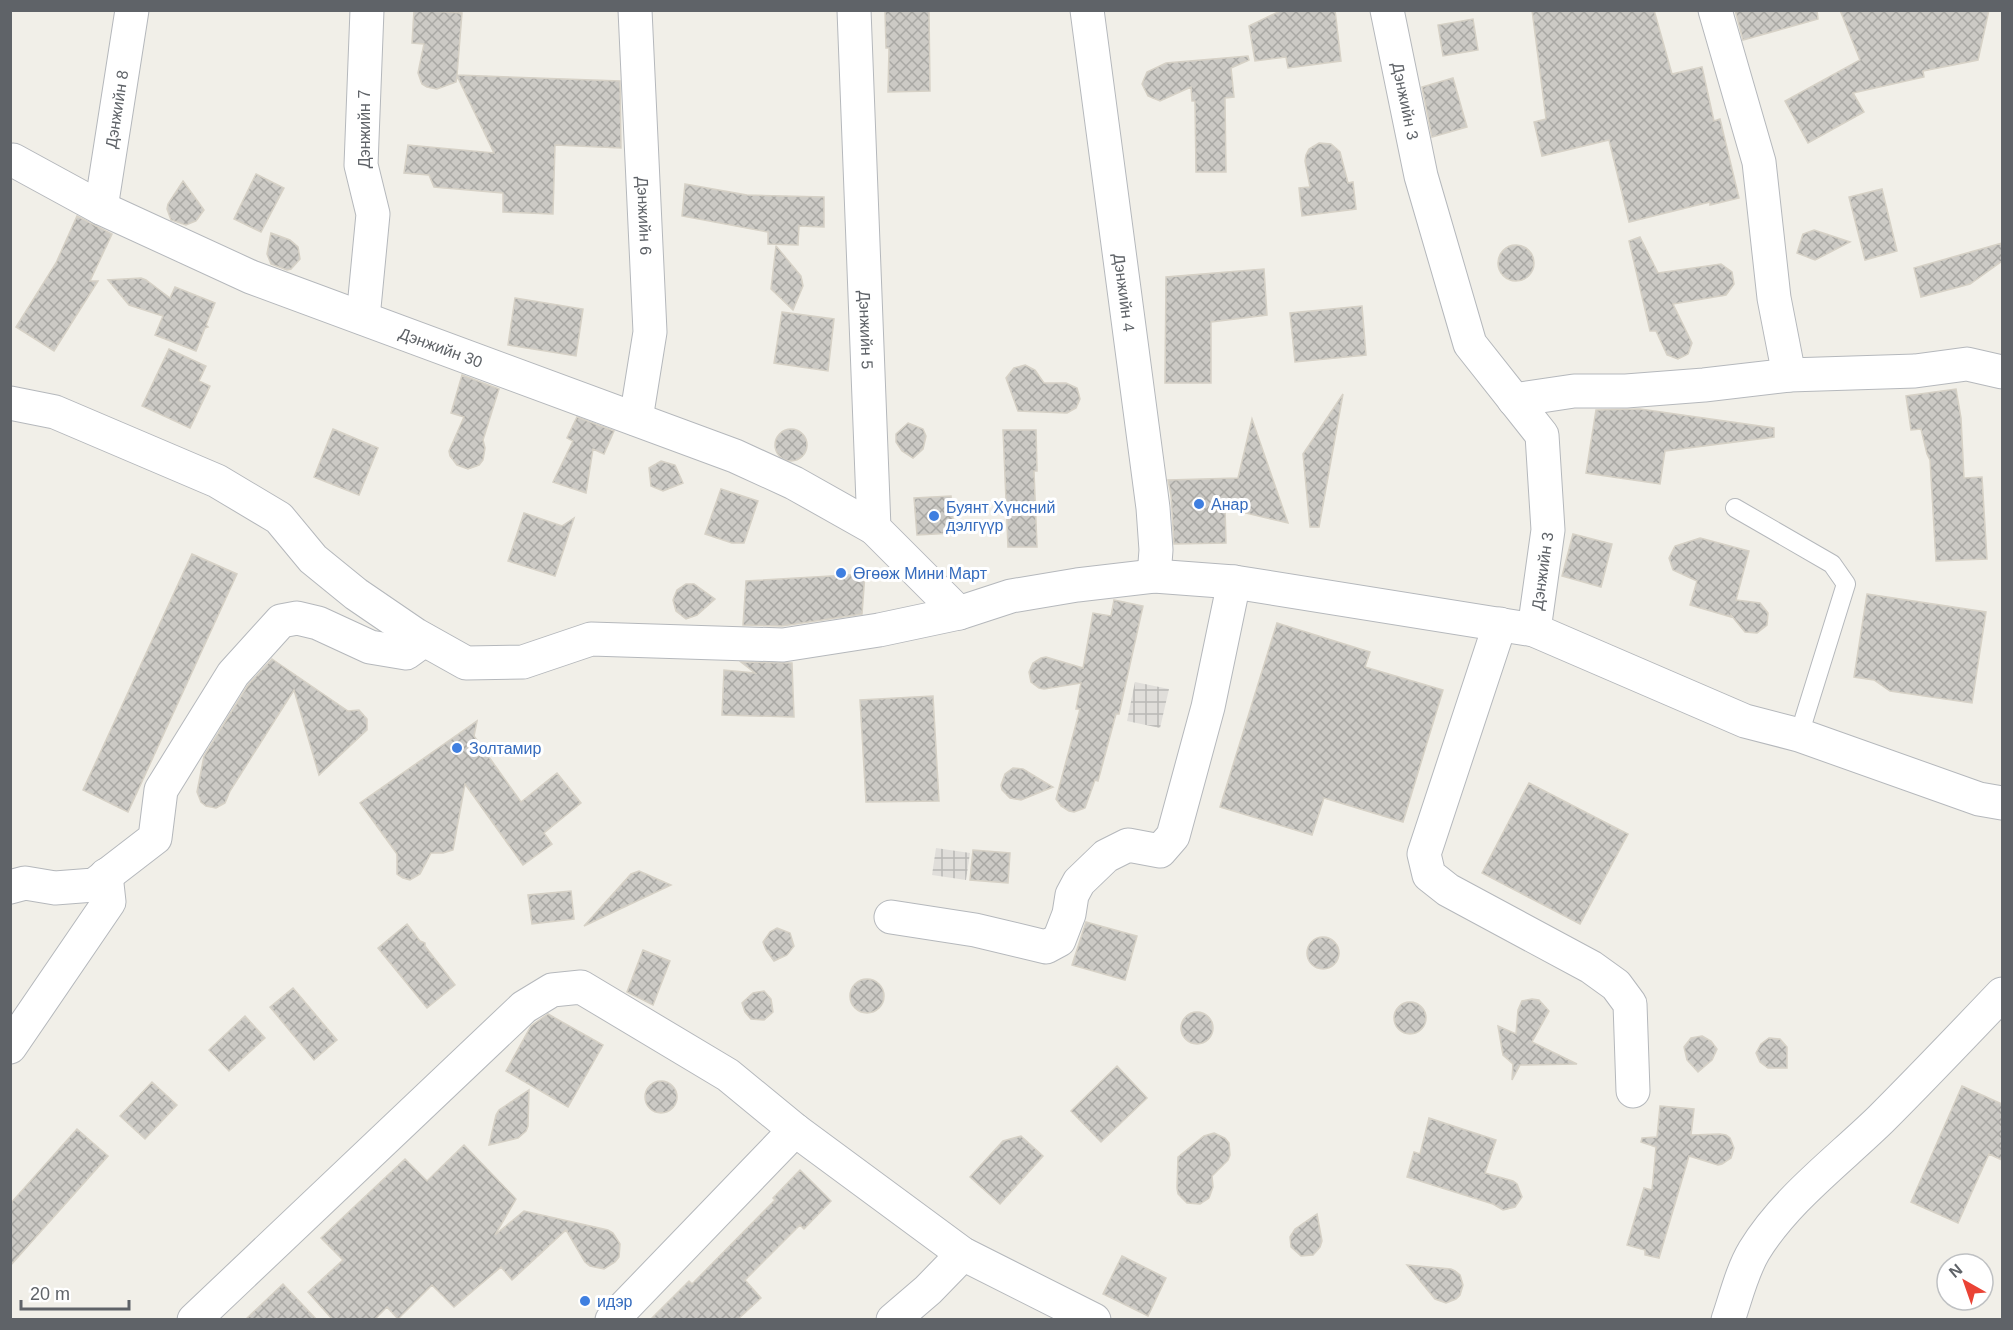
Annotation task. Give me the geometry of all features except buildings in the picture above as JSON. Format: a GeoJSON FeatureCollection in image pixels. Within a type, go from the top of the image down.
{"type":"FeatureCollection","features":[{"type":"Feature","properties":{"kind":"street","name":"Дэнжийн 8"},"geometry":{"type":"LineString","coordinates":[[101,208],[132,10]]}},
{"type":"Feature","properties":{"kind":"street","name":"Дэнжийн 7"},"geometry":{"type":"LineString","coordinates":[[363,318],[373,214],[362,165],[367,10]]}},
{"type":"Feature","properties":{"kind":"street","name":"Дэнжийн 6"},"geometry":{"type":"LineString","coordinates":[[635,10],[650,332],[636,419]]}},
{"type":"Feature","properties":{"kind":"street","name":"Дэнжийн 5"},"geometry":{"type":"LineString","coordinates":[[854,10],[874,528]]}},
{"type":"Feature","properties":{"kind":"street","name":"Дэнжийн 4"},"geometry":{"type":"LineString","coordinates":[[1087,10],[1153,508],[1156,550],[1154,576]]}},
{"type":"Feature","properties":{"kind":"street","name":"Дэнжийн 3"},"geometry":{"type":"LineString","coordinates":[[1387,10],[1420,176],[1470,344],[1542,435],[1548,530],[1534,630],[1745,721],[1799,735],[1979,799],[2002,803]]}},
{"type":"Feature","properties":{"kind":"street"},"geometry":{"type":"LineString","coordinates":[[1715,10],[1759,162],[1774,298],[1789,375]]}},
{"type":"Feature","properties":{"kind":"street","name":"Дэнжийн 30"},"geometry":{"type":"LineString","coordinates":[[10,160],[101,208],[251,276],[735,456],[794,483],[874,528]]}},
{"type":"Feature","properties":{"kind":"street"},"geometry":{"type":"LineString","coordinates":[[1514,400],[1574,391],[1626,391],[1789,375],[1915,370],[1967,364],[2002,372]]}},
{"type":"Feature","properties":{"kind":"street"},"geometry":{"type":"LineString","coordinates":[[10,403],[55,412],[217,481],[279,518],[313,559],[356,594],[424,640],[466,663],[523,662],[591,639],[783,645],[879,630],[959,613],[1011,596],[1154,576],[1234,582],[1534,630]]}},
{"type":"Feature","properties":{"kind":"street"},"geometry":{"type":"LineString","coordinates":[[874,528],[959,613]]}},
{"type":"Feature","properties":{"kind":"street"},"geometry":{"type":"LineString","coordinates":[[891,917],[975,930],[1046,947],[1059,940],[1069,914],[1072,895],[1079,882],[1106,856],[1128,845],[1160,851],[1173,836],[1208,707],[1234,582]]}},
{"type":"Feature","properties":{"kind":"street"},"geometry":{"type":"LineString","coordinates":[[10,887],[25,883],[55,888],[94,885],[155,838],[161,790],[233,674],[281,621],[297,618],[318,624],[370,647],[406,653],[424,640]]}},
{"type":"Feature","properties":{"kind":"street"},"geometry":{"type":"LineString","coordinates":[[1500,624],[1424,854],[1429,875],[1448,890],[1591,967],[1616,985],[1630,1004],[1633,1090]]}},
{"type":"Feature","properties":{"kind":"street"},"geometry":{"type":"LineString","coordinates":[[10,1047],[109,902],[106,875]]}},
{"type":"Feature","properties":{"kind":"street"},"geometry":{"type":"LineString","coordinates":[[194,1320],[524,1007],[552,990],[581,987],[728,1075],[795,1130],[963,1254],[1094,1320]]}},
{"type":"Feature","properties":{"kind":"street"},"geometry":{"type":"LineString","coordinates":[[1728,1320],[1753,1252],[1772,1227],[1824,1170],[1880,1120],[2002,994]]}},
{"type":"Feature","properties":{"kind":"street"},"geometry":{"type":"LineString","coordinates":[[612,1320],[795,1130]]}},
{"type":"Feature","properties":{"kind":"street"},"geometry":{"type":"LineString","coordinates":[[893,1320],[928,1290],[963,1254]]}},
{"type":"Feature","properties":{"kind":"lane"},"geometry":{"type":"LineString","coordinates":[[1735,508],[1832,564],[1846,584],[1799,735]]}},
{"type":"Feature","properties":{"kind":"shaded area"},"geometry":{"type":"Polygon","coordinates":[[[1135,682],[1169,689],[1160,728],[1127,721],[1135,682]]]}},
{"type":"Feature","properties":{"kind":"shaded area"},"geometry":{"type":"Polygon","coordinates":[[[936,848],[970,853],[966,880],[932,875],[936,848]]]}},
{"type":"Feature","properties":{"kind":"place","name":"Анар"},"geometry":{"type":"Point","coordinates":[1199,504]}},
{"type":"Feature","properties":{"kind":"place","name":"Буянт Хүнсний дэлгүүр"},"geometry":{"type":"Point","coordinates":[934,516]}},
{"type":"Feature","properties":{"kind":"place","name":"Өгөөж Мини Март"},"geometry":{"type":"Point","coordinates":[841,573]}},
{"type":"Feature","properties":{"kind":"place","name":"Золтамир"},"geometry":{"type":"Point","coordinates":[457,748]}},
{"type":"Feature","properties":{"kind":"place","name":"идэр"},"geometry":{"type":"Point","coordinates":[585,1301]}}]}
